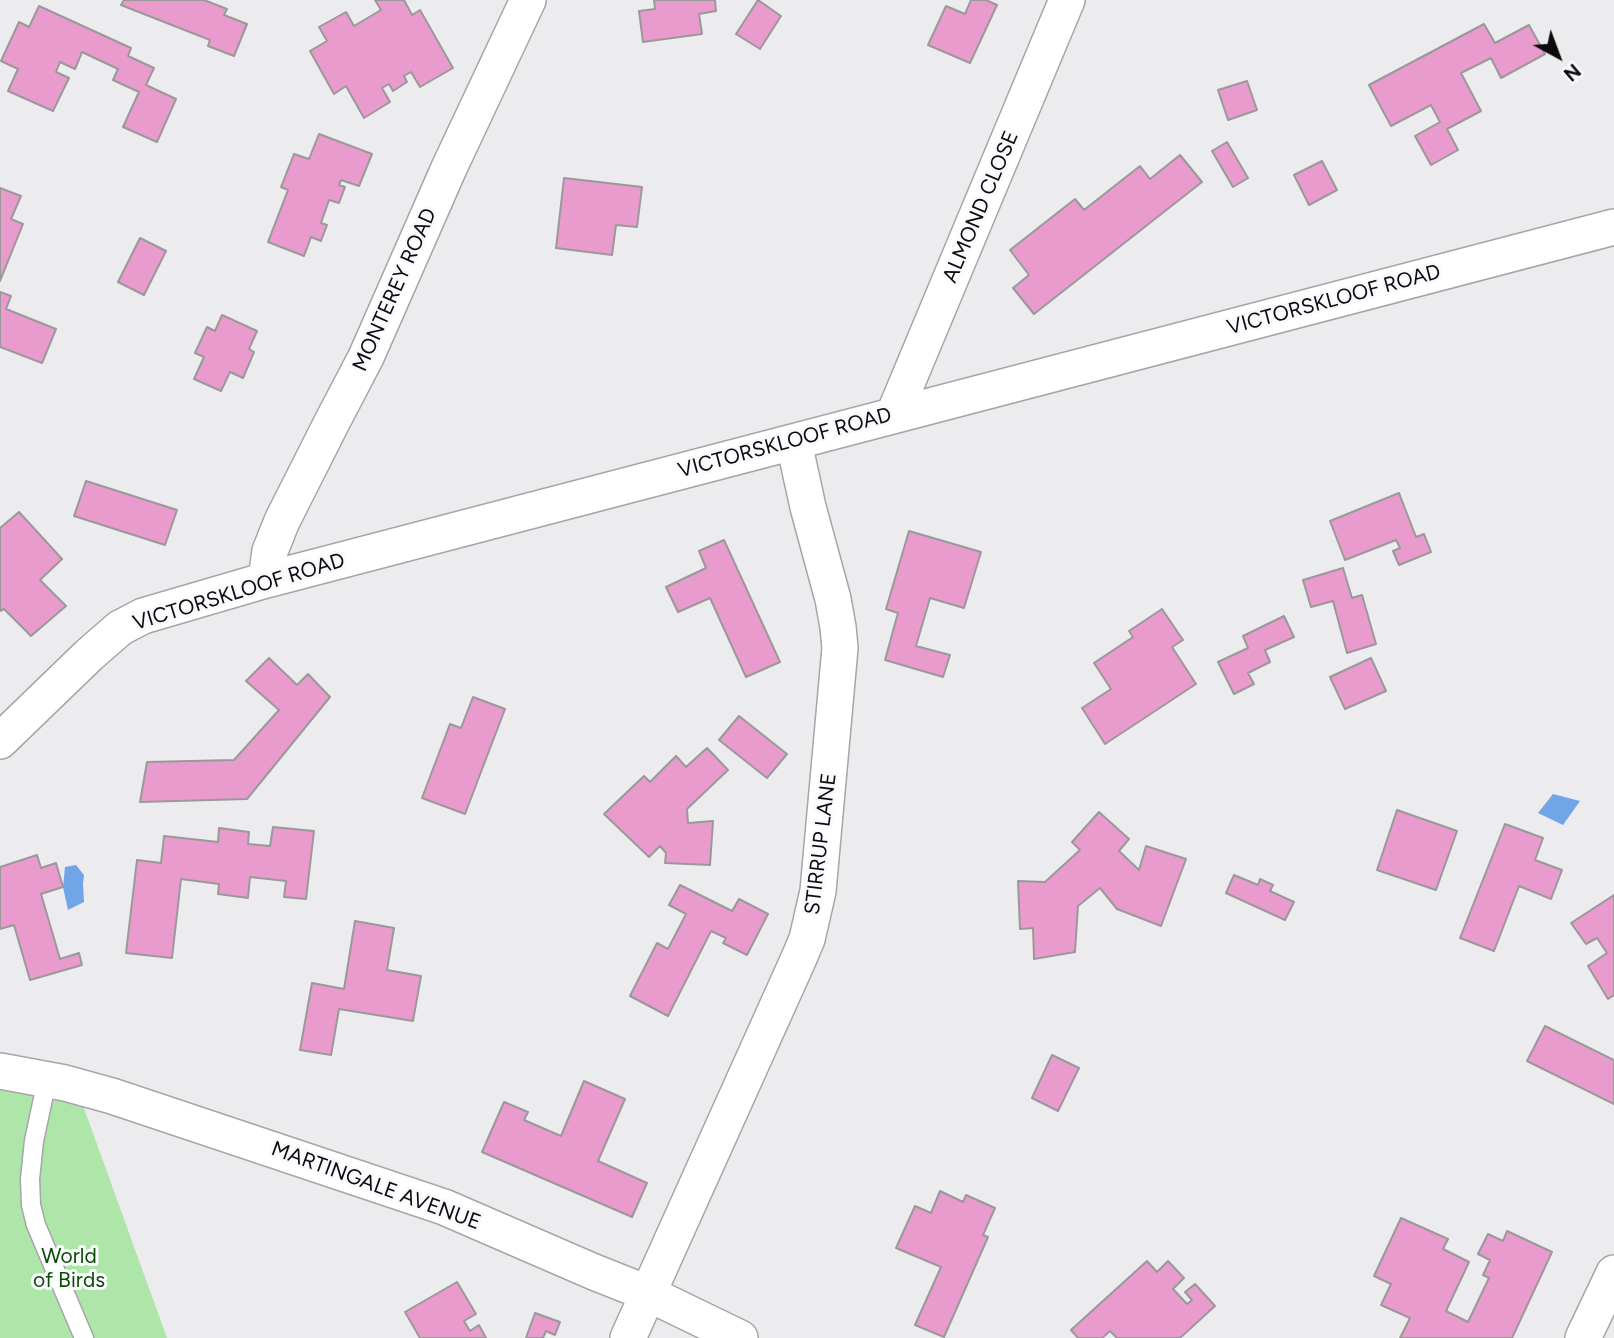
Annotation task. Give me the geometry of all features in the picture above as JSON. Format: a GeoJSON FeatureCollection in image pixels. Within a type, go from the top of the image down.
{"type":"FeatureCollection","features":[{"type":"Feature","properties":{"kind":"street","name":"MONTEREY ROAD"},"geometry":{"type":"LineString","coordinates":[[266,580],[270,551],[282,521],[366,357],[449,169],[528,0]]}},
{"type":"Feature","properties":{"kind":"street","name":"ALMOND CLOSE"},"geometry":{"type":"LineString","coordinates":[[894,414],[1067,0]]}},
{"type":"Feature","properties":{"kind":"street","name":"VICTORSKLOOF ROAD"},"geometry":{"type":"LineString","coordinates":[[0,741],[89,654],[132,620],[266,580],[1614,227]]}},
{"type":"Feature","properties":{"kind":"street","name":"STIRRUP LANE"},"geometry":{"type":"LineString","coordinates":[[628,1338],[799,958],[807,939],[818,891],[840,648],[833,600],[794,443]]}},
{"type":"Feature","properties":{"kind":"street","name":"MARTINGALE AVENUE"},"geometry":{"type":"LineString","coordinates":[[0,1071],[112,1096],[444,1207],[647,1293],[740,1338]]}},
{"type":"Feature","properties":{"kind":"street"},"geometry":{"type":"LineString","coordinates":[[1583,1338],[1614,1273]]}},
{"type":"Feature","properties":{"kind":"lane"},"geometry":{"type":"LineString","coordinates":[[47,1080],[34,1142],[30,1179],[31,1205],[36,1225],[84,1338]]}},
{"type":"Feature","properties":{"kind":"green space","name":"World of Birds"},"geometry":{"type":"Polygon","coordinates":[[[0,1089],[81,1100],[167,1338],[0,1338],[0,1089]]]}},
{"type":"Feature","properties":{"kind":"water"},"geometry":{"type":"Polygon","coordinates":[[[1553,794],[1580,801],[1563,825],[1538,813],[1553,794]]]}},
{"type":"Feature","properties":{"kind":"water"},"geometry":{"type":"Polygon","coordinates":[[[76,865],[84,875],[84,902],[68,910],[63,887],[65,867],[76,865]]]}},
{"type":"Feature","properties":{"kind":"building"},"geometry":{"type":"Polygon","coordinates":[[[124,0],[204,0],[227,9],[224,15],[247,24],[234,56],[208,46],[210,40],[121,5],[124,0]]]}},
{"type":"Feature","properties":{"kind":"building"},"geometry":{"type":"Polygon","coordinates":[[[375,0],[404,0],[412,15],[420,10],[453,68],[420,87],[411,72],[404,76],[407,82],[393,91],[389,84],[382,88],[390,102],[364,118],[346,86],[334,94],[310,51],[327,41],[319,27],[346,12],[354,26],[381,10],[375,0]]]}},
{"type":"Feature","properties":{"kind":"building"},"geometry":{"type":"Polygon","coordinates":[[[654,0],[715,0],[716,11],[699,14],[702,34],[643,42],[639,11],[655,9],[654,0]]]}},
{"type":"Feature","properties":{"kind":"building"},"geometry":{"type":"Polygon","coordinates":[[[758,0],[781,16],[760,49],[736,34],[758,0]]]}},
{"type":"Feature","properties":{"kind":"building"},"geometry":{"type":"Polygon","coordinates":[[[971,0],[986,0],[997,5],[970,63],[928,45],[946,6],[965,14],[971,0]]]}},
{"type":"Feature","properties":{"kind":"building"},"geometry":{"type":"Polygon","coordinates":[[[39,6],[131,48],[128,56],[154,68],[146,85],[176,99],[157,142],[123,127],[139,92],[113,80],[118,69],[82,52],[75,69],[60,62],[56,72],[69,78],[53,111],[8,91],[18,69],[1,61],[19,22],[29,27],[39,6]]]}},
{"type":"Feature","properties":{"kind":"building"},"geometry":{"type":"Polygon","coordinates":[[[1484,24],[1495,43],[1529,25],[1545,54],[1501,78],[1491,58],[1461,73],[1481,111],[1447,129],[1458,150],[1431,165],[1415,136],[1440,122],[1431,105],[1391,126],[1369,85],[1484,24]]]}},
{"type":"Feature","properties":{"kind":"building"},"geometry":{"type":"Polygon","coordinates":[[[1247,81],[1257,110],[1228,120],[1218,90],[1247,81]]]}},
{"type":"Feature","properties":{"kind":"building"},"geometry":{"type":"Polygon","coordinates":[[[319,134],[372,154],[359,186],[341,180],[339,185],[345,187],[339,203],[329,200],[321,223],[327,225],[321,241],[311,237],[304,256],[268,242],[288,190],[281,187],[294,154],[309,159],[319,134]]]}},
{"type":"Feature","properties":{"kind":"building"},"geometry":{"type":"Polygon","coordinates":[[[1227,142],[1248,178],[1233,187],[1212,151],[1227,142]]]}},
{"type":"Feature","properties":{"kind":"building"},"geometry":{"type":"Polygon","coordinates":[[[1180,155],[1202,182],[1034,314],[1013,288],[1029,275],[1010,250],[1075,199],[1084,210],[1140,166],[1150,179],[1180,155]]]}},
{"type":"Feature","properties":{"kind":"building"},"geometry":{"type":"Polygon","coordinates":[[[1322,161],[1337,190],[1309,205],[1294,175],[1322,161]]]}},
{"type":"Feature","properties":{"kind":"building"},"geometry":{"type":"Polygon","coordinates":[[[564,178],[642,187],[637,227],[616,225],[612,255],[556,248],[564,178]]]}},
{"type":"Feature","properties":{"kind":"building"},"geometry":{"type":"Polygon","coordinates":[[[0,188],[21,196],[11,219],[23,224],[0,281],[0,188]]]}},
{"type":"Feature","properties":{"kind":"building"},"geometry":{"type":"Polygon","coordinates":[[[140,238],[166,251],[144,295],[118,282],[140,238]]]}},
{"type":"Feature","properties":{"kind":"building"},"geometry":{"type":"Polygon","coordinates":[[[0,292],[11,296],[6,309],[56,329],[42,363],[0,347],[0,292]]]}},
{"type":"Feature","properties":{"kind":"building"},"geometry":{"type":"Polygon","coordinates":[[[222,315],[257,331],[249,349],[254,352],[243,378],[230,372],[221,391],[194,379],[204,357],[195,353],[207,327],[215,331],[222,315]]]}},
{"type":"Feature","properties":{"kind":"building"},"geometry":{"type":"Polygon","coordinates":[[[86,481],[177,510],[165,545],[74,516],[86,481]]]}},
{"type":"Feature","properties":{"kind":"building"},"geometry":{"type":"Polygon","coordinates":[[[1399,493],[1416,537],[1424,534],[1431,552],[1399,565],[1393,551],[1400,548],[1396,540],[1345,560],[1330,521],[1399,493]]]}},
{"type":"Feature","properties":{"kind":"building"},"geometry":{"type":"Polygon","coordinates":[[[19,512],[62,559],[40,580],[66,606],[31,636],[4,609],[0,611],[0,528],[19,512]]]}},
{"type":"Feature","properties":{"kind":"building"},"geometry":{"type":"Polygon","coordinates":[[[909,531],[981,552],[964,608],[930,598],[916,646],[950,655],[943,677],[885,660],[898,613],[886,609],[909,531]]]}},
{"type":"Feature","properties":{"kind":"building"},"geometry":{"type":"Polygon","coordinates":[[[724,540],[780,662],[746,677],[710,598],[678,612],[666,587],[706,568],[699,551],[724,540]]]}},
{"type":"Feature","properties":{"kind":"building"},"geometry":{"type":"Polygon","coordinates":[[[1343,568],[1352,598],[1362,595],[1376,644],[1347,653],[1333,601],[1311,607],[1303,580],[1343,568]]]}},
{"type":"Feature","properties":{"kind":"building"},"geometry":{"type":"Polygon","coordinates":[[[1162,609],[1183,640],[1172,647],[1196,684],[1105,744],[1082,708],[1111,689],[1094,663],[1133,637],[1129,631],[1162,609]]]}},
{"type":"Feature","properties":{"kind":"building"},"geometry":{"type":"Polygon","coordinates":[[[1284,616],[1294,637],[1265,650],[1270,662],[1248,673],[1254,684],[1234,694],[1218,662],[1248,648],[1243,636],[1284,616]]]}},
{"type":"Feature","properties":{"kind":"building"},"geometry":{"type":"Polygon","coordinates":[[[269,658],[297,685],[308,674],[330,697],[247,799],[140,802],[147,762],[234,760],[279,710],[246,681],[269,658]]]}},
{"type":"Feature","properties":{"kind":"building"},"geometry":{"type":"Polygon","coordinates":[[[1371,658],[1386,691],[1345,709],[1330,677],[1371,658]]]}},
{"type":"Feature","properties":{"kind":"building"},"geometry":{"type":"Polygon","coordinates":[[[473,697],[505,709],[465,814],[422,798],[450,724],[461,728],[473,697]]]}},
{"type":"Feature","properties":{"kind":"building"},"geometry":{"type":"Polygon","coordinates":[[[739,716],[787,754],[767,778],[719,740],[739,716]]]}},
{"type":"Feature","properties":{"kind":"building"},"geometry":{"type":"Polygon","coordinates":[[[707,748],[728,770],[687,809],[688,823],[713,821],[710,865],[665,863],[666,853],[660,846],[649,857],[604,814],[644,776],[650,782],[676,756],[686,767],[707,748]]]}},
{"type":"Feature","properties":{"kind":"building"},"geometry":{"type":"Polygon","coordinates":[[[1397,810],[1457,831],[1436,890],[1377,870],[1397,810]]]}},
{"type":"Feature","properties":{"kind":"building"},"geometry":{"type":"Polygon","coordinates":[[[1099,812],[1129,839],[1119,851],[1139,870],[1146,846],[1186,859],[1161,926],[1117,909],[1100,888],[1078,906],[1075,952],[1034,959],[1033,928],[1020,929],[1018,881],[1045,882],[1080,850],[1072,842],[1099,812]]]}},
{"type":"Feature","properties":{"kind":"building"},"geometry":{"type":"Polygon","coordinates":[[[1505,824],[1543,838],[1535,860],[1562,870],[1551,899],[1519,886],[1494,951],[1460,938],[1505,824]]]}},
{"type":"Feature","properties":{"kind":"building"},"geometry":{"type":"Polygon","coordinates":[[[273,827],[314,831],[306,899],[284,897],[286,881],[250,877],[248,898],[218,894],[219,884],[181,879],[172,958],[126,953],[137,860],[161,863],[164,836],[218,842],[219,828],[249,832],[248,844],[270,846],[273,827]]]}},
{"type":"Feature","properties":{"kind":"building"},"geometry":{"type":"Polygon","coordinates":[[[37,855],[41,868],[56,863],[63,887],[41,894],[60,959],[79,953],[82,965],[30,980],[14,925],[0,929],[0,867],[37,855]]]}},
{"type":"Feature","properties":{"kind":"building"},"geometry":{"type":"Polygon","coordinates":[[[1234,875],[1258,885],[1260,879],[1273,885],[1270,891],[1294,902],[1285,920],[1226,893],[1234,875]]]}},
{"type":"Feature","properties":{"kind":"building"},"geometry":{"type":"Polygon","coordinates":[[[680,885],[732,911],[739,899],[768,914],[747,955],[723,943],[726,938],[711,931],[668,1016],[630,996],[657,943],[668,949],[686,914],[669,905],[680,885]]]}},
{"type":"Feature","properties":{"kind":"building"},"geometry":{"type":"Polygon","coordinates":[[[1614,895],[1614,995],[1608,999],[1588,966],[1607,953],[1597,938],[1586,944],[1571,923],[1614,895]]]}},
{"type":"Feature","properties":{"kind":"building"},"geometry":{"type":"Polygon","coordinates":[[[355,921],[394,928],[387,970],[421,976],[413,1021],[339,1009],[331,1055],[300,1050],[312,983],[344,989],[355,921]]]}},
{"type":"Feature","properties":{"kind":"building"},"geometry":{"type":"Polygon","coordinates":[[[1545,1026],[1614,1060],[1614,1104],[1527,1061],[1545,1026]]]}},
{"type":"Feature","properties":{"kind":"building"},"geometry":{"type":"Polygon","coordinates":[[[1052,1055],[1079,1068],[1058,1111],[1032,1098],[1052,1055]]]}},
{"type":"Feature","properties":{"kind":"building"},"geometry":{"type":"Polygon","coordinates":[[[584,1081],[625,1099],[598,1161],[647,1183],[632,1217],[482,1152],[504,1102],[528,1112],[524,1120],[561,1136],[584,1081]]]}},
{"type":"Feature","properties":{"kind":"building"},"geometry":{"type":"Polygon","coordinates":[[[940,1191],[963,1202],[966,1195],[995,1208],[983,1235],[988,1237],[944,1337],[915,1325],[941,1267],[896,1248],[915,1206],[931,1213],[940,1191]]]}},
{"type":"Feature","properties":{"kind":"building"},"geometry":{"type":"Polygon","coordinates":[[[1401,1218],[1448,1239],[1443,1249],[1469,1262],[1446,1311],[1468,1322],[1489,1278],[1483,1275],[1490,1260],[1478,1254],[1488,1234],[1503,1241],[1507,1231],[1552,1252],[1512,1338],[1400,1338],[1410,1318],[1381,1305],[1391,1284],[1374,1276],[1401,1218]]]}},
{"type":"Feature","properties":{"kind":"building"},"geometry":{"type":"Polygon","coordinates":[[[1147,1261],[1157,1272],[1168,1261],[1184,1278],[1173,1289],[1187,1304],[1192,1300],[1185,1292],[1195,1284],[1215,1306],[1180,1338],[1117,1338],[1110,1331],[1102,1338],[1078,1338],[1071,1330],[1147,1261]]]}},
{"type":"Feature","properties":{"kind":"building"},"geometry":{"type":"Polygon","coordinates":[[[457,1282],[476,1314],[464,1321],[470,1331],[479,1325],[486,1338],[420,1338],[405,1312],[457,1282]]]}},
{"type":"Feature","properties":{"kind":"building"},"geometry":{"type":"Polygon","coordinates":[[[535,1313],[560,1322],[555,1335],[546,1331],[543,1338],[526,1338],[535,1313]]]}}]}
